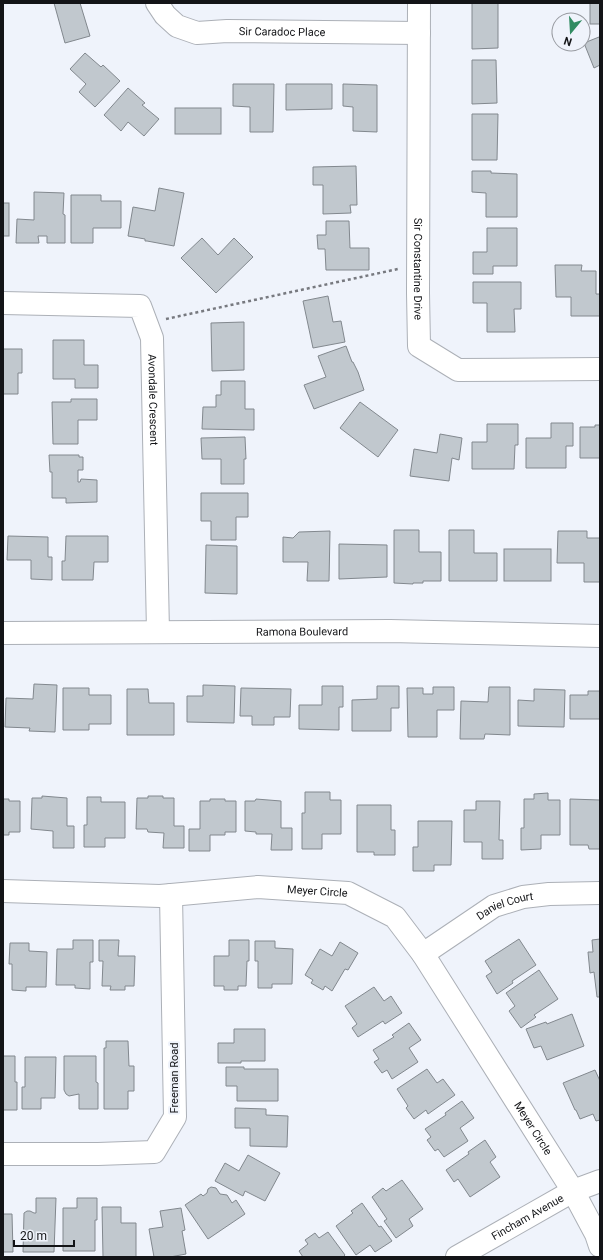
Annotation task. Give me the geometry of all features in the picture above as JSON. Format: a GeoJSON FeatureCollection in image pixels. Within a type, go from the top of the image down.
{"type":"FeatureCollection","features":[{"type":"Feature","properties":{"kind":"street","name":"Sir Caradoc Place"},"geometry":{"type":"LineString","coordinates":[[157,3],[165,15],[177,26],[197,33],[227,30],[419,33]]}},
{"type":"Feature","properties":{"kind":"street","name":"Sir Constantine Drive"},"geometry":{"type":"LineString","coordinates":[[419,3],[419,346],[458,370],[600,369]]}},
{"type":"Feature","properties":{"kind":"street","name":"Avondale Crescent"},"geometry":{"type":"LineString","coordinates":[[3,303],[140,306],[152,338],[158,632]]}},
{"type":"Feature","properties":{"kind":"street","name":"Ramona Boulevard"},"geometry":{"type":"LineString","coordinates":[[3,633],[390,631],[600,636]]}},
{"type":"Feature","properties":{"kind":"street","name":"Meyer Circle"},"geometry":{"type":"LineString","coordinates":[[3,891],[160,896],[258,887],[348,893],[395,917],[423,954],[573,1191],[596,1234],[600,1246]]}},
{"type":"Feature","properties":{"kind":"street","name":"Daniel Court"},"geometry":{"type":"LineString","coordinates":[[423,954],[494,906],[522,897],[549,894],[600,894]]}},
{"type":"Feature","properties":{"kind":"street","name":"Freeman Road"},"geometry":{"type":"LineString","coordinates":[[3,1154],[98,1154],[154,1152],[175,1117],[171,895]]}},
{"type":"Feature","properties":{"kind":"street","name":"Fincham Avenue"},"geometry":{"type":"LineString","coordinates":[[456,1257],[573,1191],[600,1181]]}},
{"type":"Feature","properties":{"kind":"path"},"geometry":{"type":"LineString","coordinates":[[147,323],[418,264]]}},
{"type":"Feature","properties":{"kind":"building"},"geometry":{"type":"Polygon","coordinates":[[[54,3],[80,3],[90,36],[65,43],[54,3]]]}},
{"type":"Feature","properties":{"kind":"building"},"geometry":{"type":"Polygon","coordinates":[[[472,3],[498,3],[498,48],[472,49],[472,3]]]}},
{"type":"Feature","properties":{"kind":"building"},"geometry":{"type":"Polygon","coordinates":[[[590,3],[600,3],[600,24],[591,24],[590,3]]]}},
{"type":"Feature","properties":{"kind":"building"},"geometry":{"type":"Polygon","coordinates":[[[599,37],[600,40],[600,65],[594,68],[588,52],[591,52],[591,40],[599,37]]]}},
{"type":"Feature","properties":{"kind":"building"},"geometry":{"type":"Polygon","coordinates":[[[85,53],[101,67],[103,65],[120,81],[95,107],[79,92],[86,84],[70,69],[85,53]]]}},
{"type":"Feature","properties":{"kind":"building"},"geometry":{"type":"Polygon","coordinates":[[[472,60],[496,60],[497,103],[472,104],[472,60]]]}},
{"type":"Feature","properties":{"kind":"building"},"geometry":{"type":"Polygon","coordinates":[[[233,84],[274,84],[273,132],[250,132],[250,107],[233,106],[233,84]]]}},
{"type":"Feature","properties":{"kind":"building"},"geometry":{"type":"Polygon","coordinates":[[[286,84],[332,84],[332,109],[286,110],[286,84]]]}},
{"type":"Feature","properties":{"kind":"building"},"geometry":{"type":"Polygon","coordinates":[[[343,84],[377,85],[377,132],[353,131],[353,107],[343,106],[343,84]]]}},
{"type":"Feature","properties":{"kind":"building"},"geometry":{"type":"Polygon","coordinates":[[[128,88],[145,103],[142,105],[159,119],[144,136],[128,122],[121,131],[104,115],[128,88]]]}},
{"type":"Feature","properties":{"kind":"building"},"geometry":{"type":"Polygon","coordinates":[[[175,108],[221,108],[221,134],[175,134],[175,108]]]}},
{"type":"Feature","properties":{"kind":"building"},"geometry":{"type":"Polygon","coordinates":[[[472,114],[498,114],[497,160],[472,160],[472,114]]]}},
{"type":"Feature","properties":{"kind":"building"},"geometry":{"type":"Polygon","coordinates":[[[356,166],[357,205],[350,205],[351,213],[323,214],[323,185],[313,185],[313,167],[356,166]]]}},
{"type":"Feature","properties":{"kind":"building"},"geometry":{"type":"Polygon","coordinates":[[[472,171],[491,171],[491,173],[517,174],[517,217],[486,217],[486,193],[472,192],[472,171]]]}},
{"type":"Feature","properties":{"kind":"building"},"geometry":{"type":"Polygon","coordinates":[[[159,188],[184,193],[174,246],[145,241],[145,239],[128,236],[133,207],[155,211],[159,188]]]}},
{"type":"Feature","properties":{"kind":"building"},"geometry":{"type":"Polygon","coordinates":[[[34,192],[64,193],[63,214],[65,215],[65,243],[47,243],[47,236],[38,236],[39,243],[16,243],[17,219],[34,220],[34,192]]]}},
{"type":"Feature","properties":{"kind":"building"},"geometry":{"type":"Polygon","coordinates":[[[71,195],[101,195],[101,201],[121,201],[121,228],[93,228],[93,243],[71,243],[71,195]]]}},
{"type":"Feature","properties":{"kind":"building"},"geometry":{"type":"Polygon","coordinates":[[[3,203],[9,203],[9,236],[3,236],[3,203]]]}},
{"type":"Feature","properties":{"kind":"building"},"geometry":{"type":"Polygon","coordinates":[[[326,221],[349,221],[350,248],[369,248],[369,270],[326,270],[325,249],[318,249],[317,235],[326,235],[326,221]]]}},
{"type":"Feature","properties":{"kind":"building"},"geometry":{"type":"Polygon","coordinates":[[[487,228],[517,228],[517,266],[493,266],[493,274],[473,274],[473,252],[487,252],[487,228]]]}},
{"type":"Feature","properties":{"kind":"building"},"geometry":{"type":"Polygon","coordinates":[[[202,238],[218,255],[234,238],[253,257],[216,293],[181,258],[202,238]]]}},
{"type":"Feature","properties":{"kind":"building"},"geometry":{"type":"Polygon","coordinates":[[[555,265],[582,265],[581,271],[596,271],[596,294],[600,294],[600,316],[571,316],[571,297],[556,297],[555,265]]]}},
{"type":"Feature","properties":{"kind":"building"},"geometry":{"type":"Polygon","coordinates":[[[473,282],[521,282],[521,309],[514,309],[515,332],[487,332],[487,303],[473,303],[473,282]]]}},
{"type":"Feature","properties":{"kind":"building"},"geometry":{"type":"Polygon","coordinates":[[[328,296],[333,322],[341,321],[345,342],[313,348],[303,301],[328,296]]]}},
{"type":"Feature","properties":{"kind":"building"},"geometry":{"type":"Polygon","coordinates":[[[244,322],[244,370],[212,371],[211,323],[244,322]]]}},
{"type":"Feature","properties":{"kind":"building"},"geometry":{"type":"Polygon","coordinates":[[[53,340],[84,340],[84,365],[98,365],[98,388],[75,388],[75,379],[53,379],[53,340]]]}},
{"type":"Feature","properties":{"kind":"building"},"geometry":{"type":"Polygon","coordinates":[[[346,346],[352,362],[358,372],[364,390],[314,409],[304,385],[326,377],[318,356],[346,346]]]}},
{"type":"Feature","properties":{"kind":"building"},"geometry":{"type":"Polygon","coordinates":[[[3,349],[22,349],[22,373],[18,373],[18,394],[3,394],[3,349]]]}},
{"type":"Feature","properties":{"kind":"building"},"geometry":{"type":"Polygon","coordinates":[[[221,381],[245,381],[245,409],[254,409],[254,430],[202,429],[203,407],[216,407],[216,395],[221,395],[221,381]]]}},
{"type":"Feature","properties":{"kind":"building"},"geometry":{"type":"Polygon","coordinates":[[[71,399],[97,399],[97,420],[78,420],[78,444],[53,444],[52,402],[71,402],[71,399]]]}},
{"type":"Feature","properties":{"kind":"building"},"geometry":{"type":"Polygon","coordinates":[[[360,402],[398,430],[378,457],[340,428],[360,402]]]}},
{"type":"Feature","properties":{"kind":"building"},"geometry":{"type":"Polygon","coordinates":[[[551,423],[573,423],[573,446],[566,446],[566,468],[526,468],[526,438],[551,438],[551,423]]]}},
{"type":"Feature","properties":{"kind":"building"},"geometry":{"type":"Polygon","coordinates":[[[487,424],[518,424],[518,445],[515,445],[514,469],[472,469],[472,442],[487,442],[487,424]]]}},
{"type":"Feature","properties":{"kind":"building"},"geometry":{"type":"Polygon","coordinates":[[[595,425],[600,425],[600,458],[580,458],[580,427],[595,427],[595,425]]]}},
{"type":"Feature","properties":{"kind":"building"},"geometry":{"type":"Polygon","coordinates":[[[440,434],[462,438],[459,460],[452,458],[449,481],[410,476],[414,449],[437,453],[440,434]]]}},
{"type":"Feature","properties":{"kind":"building"},"geometry":{"type":"Polygon","coordinates":[[[245,437],[246,459],[244,459],[244,484],[221,484],[221,459],[202,459],[201,438],[245,437]]]}},
{"type":"Feature","properties":{"kind":"building"},"geometry":{"type":"Polygon","coordinates":[[[49,455],[79,455],[79,457],[83,457],[83,470],[78,470],[78,482],[80,482],[81,479],[97,480],[97,502],[66,503],[66,498],[52,498],[52,472],[50,472],[49,455]]]}},
{"type":"Feature","properties":{"kind":"building"},"geometry":{"type":"Polygon","coordinates":[[[201,493],[248,493],[248,517],[236,517],[236,540],[211,540],[211,521],[201,521],[201,493]]]}},
{"type":"Feature","properties":{"kind":"building"},"geometry":{"type":"Polygon","coordinates":[[[394,530],[419,530],[419,552],[441,552],[441,581],[423,581],[423,583],[413,584],[394,583],[394,530]]]}},
{"type":"Feature","properties":{"kind":"building"},"geometry":{"type":"Polygon","coordinates":[[[449,530],[474,530],[474,553],[497,553],[497,581],[449,581],[449,530]]]}},
{"type":"Feature","properties":{"kind":"building"},"geometry":{"type":"Polygon","coordinates":[[[330,531],[329,581],[307,581],[308,562],[283,562],[283,537],[293,538],[299,532],[330,531]]]}},
{"type":"Feature","properties":{"kind":"building"},"geometry":{"type":"Polygon","coordinates":[[[558,531],[587,531],[587,538],[600,538],[600,582],[584,582],[584,563],[557,563],[558,531]]]}},
{"type":"Feature","properties":{"kind":"building"},"geometry":{"type":"Polygon","coordinates":[[[8,536],[48,537],[48,557],[52,557],[52,580],[31,579],[31,560],[7,560],[8,536]]]}},
{"type":"Feature","properties":{"kind":"building"},"geometry":{"type":"Polygon","coordinates":[[[66,536],[108,536],[108,562],[94,562],[93,580],[62,580],[62,561],[65,561],[66,536]]]}},
{"type":"Feature","properties":{"kind":"building"},"geometry":{"type":"Polygon","coordinates":[[[339,544],[387,545],[387,577],[339,579],[339,544]]]}},
{"type":"Feature","properties":{"kind":"building"},"geometry":{"type":"Polygon","coordinates":[[[206,545],[237,546],[237,594],[205,593],[206,545]]]}},
{"type":"Feature","properties":{"kind":"building"},"geometry":{"type":"Polygon","coordinates":[[[504,549],[551,549],[551,581],[504,581],[504,549]]]}},
{"type":"Feature","properties":{"kind":"building"},"geometry":{"type":"Polygon","coordinates":[[[34,684],[57,685],[55,732],[29,731],[30,728],[5,727],[6,698],[33,699],[34,684]]]}},
{"type":"Feature","properties":{"kind":"building"},"geometry":{"type":"Polygon","coordinates":[[[203,685],[235,686],[234,723],[187,722],[187,696],[203,696],[203,685]]]}},
{"type":"Feature","properties":{"kind":"building"},"geometry":{"type":"Polygon","coordinates":[[[322,686],[343,686],[343,707],[339,707],[339,730],[299,729],[299,705],[322,705],[322,686]]]}},
{"type":"Feature","properties":{"kind":"building"},"geometry":{"type":"Polygon","coordinates":[[[377,686],[399,686],[399,708],[391,708],[391,731],[352,731],[352,700],[377,699],[377,686]]]}},
{"type":"Feature","properties":{"kind":"building"},"geometry":{"type":"Polygon","coordinates":[[[433,687],[454,687],[454,710],[437,710],[437,737],[408,737],[407,688],[423,688],[423,694],[433,694],[433,687]]]}},
{"type":"Feature","properties":{"kind":"building"},"geometry":{"type":"Polygon","coordinates":[[[489,687],[510,687],[510,735],[485,734],[484,739],[460,739],[461,701],[488,702],[489,687]]]}},
{"type":"Feature","properties":{"kind":"building"},"geometry":{"type":"Polygon","coordinates":[[[63,688],[89,688],[89,695],[111,695],[111,724],[89,724],[89,730],[63,730],[63,688]]]}},
{"type":"Feature","properties":{"kind":"building"},"geometry":{"type":"Polygon","coordinates":[[[241,688],[291,689],[290,717],[274,717],[274,725],[252,725],[252,716],[240,716],[241,688]]]}},
{"type":"Feature","properties":{"kind":"building"},"geometry":{"type":"Polygon","coordinates":[[[127,689],[148,689],[149,703],[174,703],[174,735],[127,735],[127,689]]]}},
{"type":"Feature","properties":{"kind":"building"},"geometry":{"type":"Polygon","coordinates":[[[534,689],[565,690],[564,727],[518,726],[518,700],[534,701],[534,689]]]}},
{"type":"Feature","properties":{"kind":"building"},"geometry":{"type":"Polygon","coordinates":[[[588,691],[600,691],[600,719],[570,719],[570,695],[588,695],[588,691]]]}},
{"type":"Feature","properties":{"kind":"building"},"geometry":{"type":"Polygon","coordinates":[[[305,792],[330,792],[330,800],[341,800],[341,834],[322,834],[322,849],[302,849],[302,813],[305,813],[305,792]]]}},
{"type":"Feature","properties":{"kind":"building"},"geometry":{"type":"Polygon","coordinates":[[[548,793],[548,800],[560,800],[560,835],[541,835],[541,849],[521,850],[521,828],[524,828],[524,799],[534,799],[534,794],[548,793]]]}},
{"type":"Feature","properties":{"kind":"building"},"geometry":{"type":"Polygon","coordinates":[[[42,796],[67,798],[67,826],[74,826],[74,848],[53,848],[53,831],[31,829],[32,798],[42,798],[42,796]]]}},
{"type":"Feature","properties":{"kind":"building"},"geometry":{"type":"Polygon","coordinates":[[[148,796],[174,798],[174,826],[184,826],[184,848],[163,848],[164,833],[148,832],[147,829],[136,829],[137,798],[148,798],[148,796]]]}},
{"type":"Feature","properties":{"kind":"building"},"geometry":{"type":"Polygon","coordinates":[[[87,797],[101,797],[101,802],[125,802],[125,838],[105,838],[105,847],[84,847],[84,825],[87,825],[87,797]]]}},
{"type":"Feature","properties":{"kind":"building"},"geometry":{"type":"Polygon","coordinates":[[[3,799],[9,799],[9,801],[20,801],[20,832],[9,832],[9,835],[3,835],[3,799]]]}},
{"type":"Feature","properties":{"kind":"building"},"geometry":{"type":"Polygon","coordinates":[[[210,799],[236,801],[236,832],[225,832],[225,835],[210,835],[210,851],[189,851],[189,829],[200,829],[200,801],[210,801],[210,799]]]}},
{"type":"Feature","properties":{"kind":"building"},"geometry":{"type":"Polygon","coordinates":[[[256,799],[281,801],[281,828],[292,828],[292,850],[271,850],[272,834],[256,834],[256,832],[245,831],[245,801],[255,801],[256,799]]]}},
{"type":"Feature","properties":{"kind":"building"},"geometry":{"type":"Polygon","coordinates":[[[570,799],[600,800],[600,849],[589,849],[588,845],[570,845],[570,799]]]}},
{"type":"Feature","properties":{"kind":"building"},"geometry":{"type":"Polygon","coordinates":[[[476,801],[500,801],[499,840],[503,840],[503,859],[482,859],[482,842],[464,842],[464,810],[476,810],[476,801]]]}},
{"type":"Feature","properties":{"kind":"building"},"geometry":{"type":"Polygon","coordinates":[[[357,805],[391,805],[391,830],[395,830],[395,855],[374,855],[374,852],[357,852],[357,805]]]}},
{"type":"Feature","properties":{"kind":"building"},"geometry":{"type":"Polygon","coordinates":[[[418,821],[452,821],[451,865],[434,865],[434,871],[413,871],[413,847],[418,847],[418,821]]]}},
{"type":"Feature","properties":{"kind":"building"},"geometry":{"type":"Polygon","coordinates":[[[519,939],[536,965],[512,981],[513,983],[497,994],[486,976],[492,972],[485,961],[519,939]]]}},
{"type":"Feature","properties":{"kind":"building"},"geometry":{"type":"Polygon","coordinates":[[[600,939],[600,997],[597,997],[594,972],[590,973],[588,952],[593,952],[592,940],[600,939]]]}},
{"type":"Feature","properties":{"kind":"building"},"geometry":{"type":"Polygon","coordinates":[[[73,940],[93,940],[93,962],[90,962],[90,989],[75,988],[75,985],[56,985],[57,949],[73,949],[73,940]]]}},
{"type":"Feature","properties":{"kind":"building"},"geometry":{"type":"Polygon","coordinates":[[[99,940],[119,940],[118,956],[135,956],[134,986],[125,986],[125,990],[110,990],[111,986],[102,986],[103,961],[99,961],[99,940]]]}},
{"type":"Feature","properties":{"kind":"building"},"geometry":{"type":"Polygon","coordinates":[[[229,940],[249,940],[249,961],[247,961],[246,986],[238,986],[238,990],[224,990],[224,986],[214,986],[214,956],[229,956],[229,940]]]}},
{"type":"Feature","properties":{"kind":"building"},"geometry":{"type":"Polygon","coordinates":[[[255,941],[275,941],[275,948],[293,949],[292,984],[272,984],[272,988],[258,988],[258,961],[255,961],[255,941]]]}},
{"type":"Feature","properties":{"kind":"building"},"geometry":{"type":"Polygon","coordinates":[[[340,942],[358,953],[348,970],[345,969],[332,991],[325,986],[323,990],[311,983],[313,980],[305,975],[320,949],[332,956],[340,942]]]}},
{"type":"Feature","properties":{"kind":"building"},"geometry":{"type":"Polygon","coordinates":[[[10,943],[29,943],[29,951],[47,952],[46,987],[26,987],[26,991],[12,990],[12,964],[9,964],[10,943]]]}},
{"type":"Feature","properties":{"kind":"building"},"geometry":{"type":"Polygon","coordinates":[[[539,970],[558,999],[534,1015],[536,1017],[521,1028],[509,1011],[515,1006],[506,993],[539,970]]]}},
{"type":"Feature","properties":{"kind":"building"},"geometry":{"type":"Polygon","coordinates":[[[374,987],[384,1001],[391,996],[402,1013],[385,1024],[383,1021],[358,1037],[352,1028],[357,1024],[345,1006],[374,987]]]}},
{"type":"Feature","properties":{"kind":"building"},"geometry":{"type":"Polygon","coordinates":[[[572,1014],[584,1046],[547,1060],[541,1046],[534,1048],[526,1029],[546,1022],[547,1024],[572,1014]]]}},
{"type":"Feature","properties":{"kind":"building"},"geometry":{"type":"Polygon","coordinates":[[[409,1023],[421,1040],[409,1048],[418,1062],[392,1079],[387,1070],[382,1073],[374,1062],[379,1059],[373,1050],[394,1037],[392,1035],[409,1023]]]}},
{"type":"Feature","properties":{"kind":"building"},"geometry":{"type":"Polygon","coordinates":[[[234,1029],[265,1029],[265,1061],[218,1063],[218,1043],[234,1043],[234,1029]]]}},
{"type":"Feature","properties":{"kind":"building"},"geometry":{"type":"Polygon","coordinates":[[[106,1041],[128,1041],[129,1066],[134,1066],[134,1091],[128,1091],[128,1109],[104,1109],[104,1048],[106,1048],[106,1041]]]}},
{"type":"Feature","properties":{"kind":"building"},"geometry":{"type":"Polygon","coordinates":[[[3,1056],[15,1056],[17,1110],[3,1110],[3,1056]]]}},
{"type":"Feature","properties":{"kind":"building"},"geometry":{"type":"Polygon","coordinates":[[[64,1056],[96,1056],[98,1109],[79,1109],[79,1094],[69,1096],[66,1094],[64,1090],[64,1056]]]}},
{"type":"Feature","properties":{"kind":"building"},"geometry":{"type":"Polygon","coordinates":[[[25,1057],[56,1057],[55,1098],[41,1098],[41,1109],[22,1109],[22,1087],[25,1087],[25,1057]]]}},
{"type":"Feature","properties":{"kind":"building"},"geometry":{"type":"Polygon","coordinates":[[[226,1067],[244,1067],[244,1069],[278,1069],[278,1101],[237,1101],[237,1086],[226,1086],[226,1067]]]}},
{"type":"Feature","properties":{"kind":"building"},"geometry":{"type":"Polygon","coordinates":[[[427,1069],[437,1083],[443,1079],[455,1095],[428,1114],[426,1110],[414,1119],[406,1108],[408,1106],[397,1089],[427,1069]]]}},
{"type":"Feature","properties":{"kind":"building"},"geometry":{"type":"Polygon","coordinates":[[[595,1070],[600,1081],[600,1120],[596,1121],[593,1114],[580,1119],[563,1083],[595,1070]]]}},
{"type":"Feature","properties":{"kind":"building"},"geometry":{"type":"Polygon","coordinates":[[[462,1101],[474,1118],[460,1128],[468,1141],[444,1157],[438,1149],[435,1151],[427,1140],[431,1137],[425,1129],[446,1115],[445,1113],[462,1101]]]}},
{"type":"Feature","properties":{"kind":"building"},"geometry":{"type":"Polygon","coordinates":[[[235,1108],[266,1109],[266,1115],[288,1116],[287,1147],[250,1146],[250,1128],[235,1128],[235,1108]]]}},
{"type":"Feature","properties":{"kind":"building"},"geometry":{"type":"Polygon","coordinates":[[[485,1140],[496,1157],[490,1162],[500,1177],[470,1197],[458,1179],[454,1182],[446,1170],[469,1154],[468,1152],[485,1140]]]}},
{"type":"Feature","properties":{"kind":"building"},"geometry":{"type":"Polygon","coordinates":[[[248,1155],[280,1173],[265,1201],[245,1191],[243,1196],[215,1181],[225,1163],[239,1171],[248,1155]]]}},
{"type":"Feature","properties":{"kind":"building"},"geometry":{"type":"Polygon","coordinates":[[[402,1180],[423,1209],[409,1219],[413,1226],[396,1238],[384,1221],[387,1219],[372,1197],[383,1188],[386,1191],[402,1180]]]}},
{"type":"Feature","properties":{"kind":"building"},"geometry":{"type":"Polygon","coordinates":[[[211,1187],[216,1188],[220,1194],[227,1195],[232,1203],[236,1200],[245,1214],[208,1239],[185,1205],[201,1194],[203,1196],[211,1187]]]}},
{"type":"Feature","properties":{"kind":"building"},"geometry":{"type":"Polygon","coordinates":[[[36,1198],[56,1198],[54,1252],[23,1252],[24,1213],[30,1211],[36,1213],[36,1198]]]}},
{"type":"Feature","properties":{"kind":"building"},"geometry":{"type":"Polygon","coordinates":[[[77,1198],[97,1198],[95,1251],[63,1251],[63,1208],[77,1208],[77,1198]]]}},
{"type":"Feature","properties":{"kind":"building"},"geometry":{"type":"Polygon","coordinates":[[[362,1203],[379,1227],[381,1226],[392,1241],[375,1252],[370,1245],[356,1255],[336,1226],[353,1213],[351,1211],[362,1203]]]}},
{"type":"Feature","properties":{"kind":"building"},"geometry":{"type":"Polygon","coordinates":[[[102,1207],[121,1207],[121,1223],[136,1223],[136,1257],[103,1257],[102,1207]]]}},
{"type":"Feature","properties":{"kind":"building"},"geometry":{"type":"Polygon","coordinates":[[[181,1208],[185,1230],[182,1231],[186,1254],[170,1257],[154,1257],[149,1229],[163,1227],[160,1211],[181,1208]]]}},
{"type":"Feature","properties":{"kind":"building"},"geometry":{"type":"Polygon","coordinates":[[[3,1214],[12,1214],[13,1252],[3,1252],[3,1214]]]}},
{"type":"Feature","properties":{"kind":"building"},"geometry":{"type":"Polygon","coordinates":[[[328,1232],[345,1255],[343,1257],[303,1257],[299,1251],[308,1244],[305,1240],[315,1233],[319,1238],[328,1232]]]}}]}
